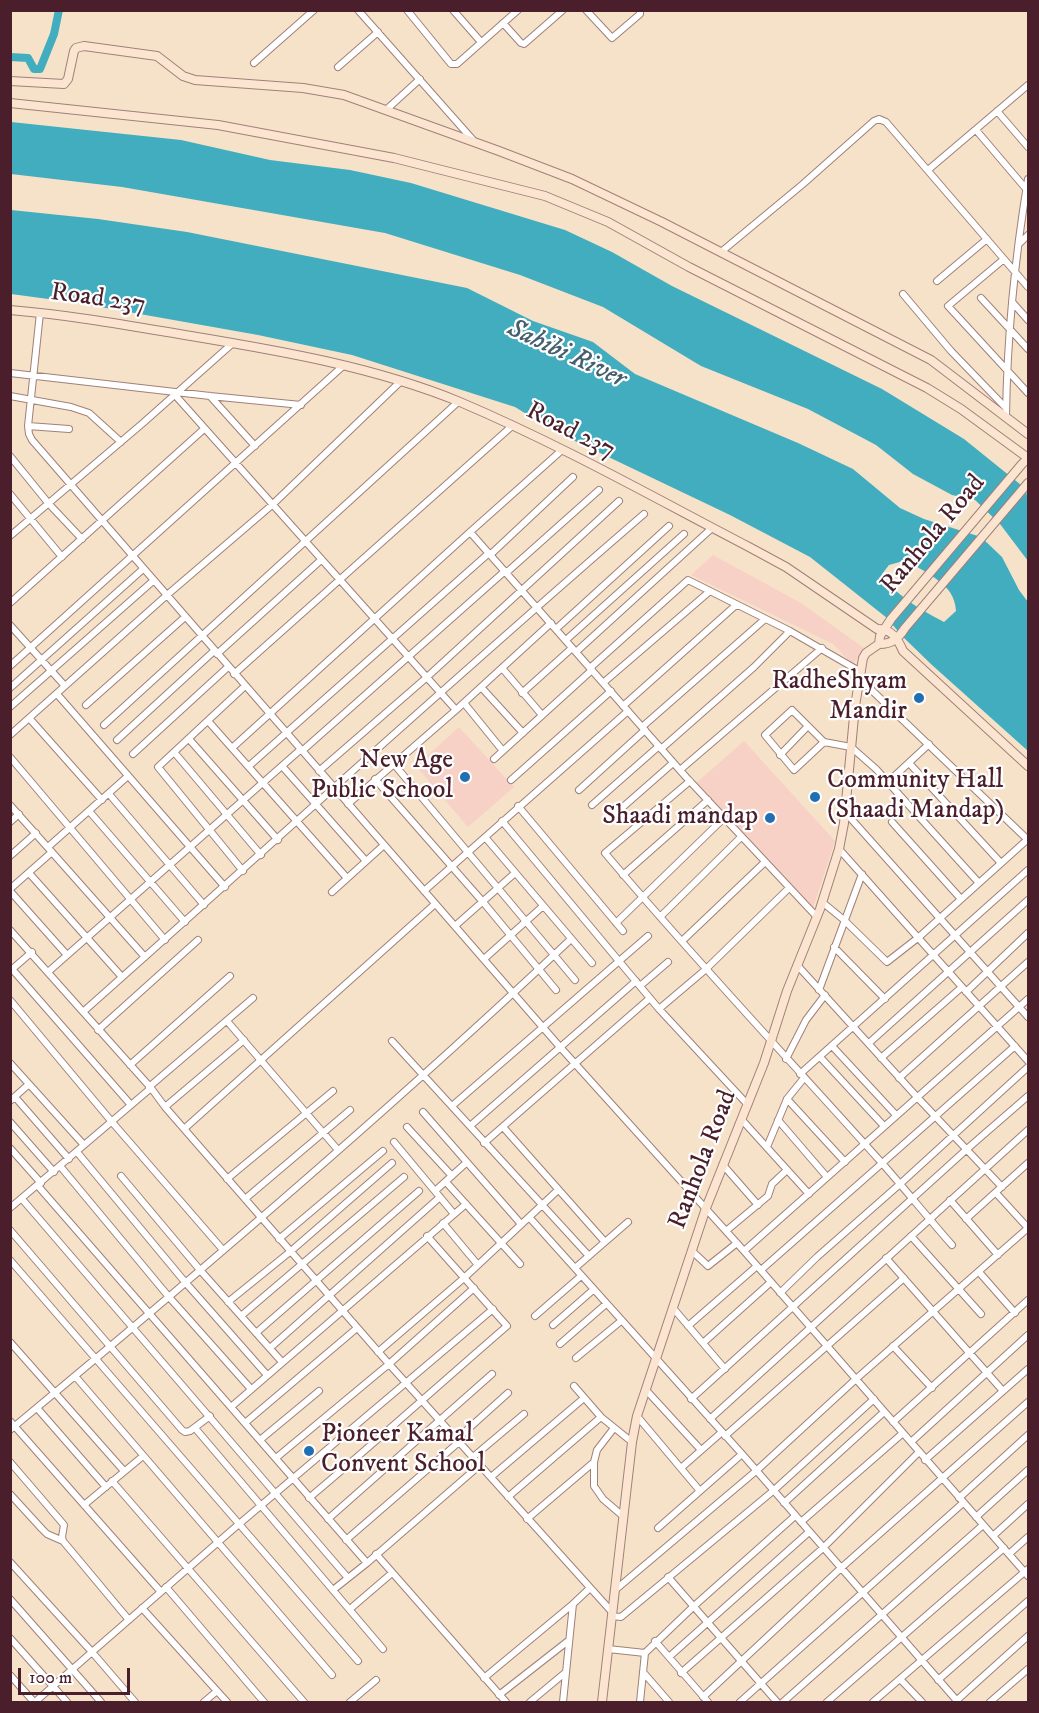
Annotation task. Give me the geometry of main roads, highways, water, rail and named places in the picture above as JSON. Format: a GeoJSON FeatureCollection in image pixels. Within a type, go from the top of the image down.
{"type":"FeatureCollection","features":[{"type":"Feature","properties":{"kind":"water"},"geometry":{"type":"Polygon","coordinates":[[[11,122],[181,140],[270,160],[350,170],[411,183],[565,230],[612,252],[672,286],[882,389],[964,439],[1026,489],[1028,561],[1000,524],[975,500],[952,495],[913,474],[876,445],[808,409],[701,366],[603,307],[520,275],[385,233],[122,187],[11,174],[11,122]]]}},
{"type":"Feature","properties":{"kind":"water","name":"Sahibi River"},"geometry":{"type":"Polygon","coordinates":[[[11,210],[98,219],[187,232],[467,288],[533,321],[593,342],[635,374],[798,443],[853,469],[900,508],[924,519],[981,537],[1002,557],[1028,602],[1028,751],[932,665],[887,618],[810,557],[730,515],[554,431],[515,407],[352,355],[258,335],[78,303],[11,294],[11,210]],[[907,560],[889,565],[882,574],[902,596],[944,622],[956,611],[951,593],[939,581],[907,560]]]}},
{"type":"Feature","properties":{"kind":"waterway"},"geometry":{"type":"LineString","coordinates":[[10,57],[28,58],[34,69],[40,69],[54,34],[59,10]]}},
{"type":"Feature","properties":{"kind":"place","name":"RadheShyam Mandir"},"geometry":{"type":"Point","coordinates":[919,698]}},
{"type":"Feature","properties":{"kind":"place","name":"New Age Public School"},"geometry":{"type":"Point","coordinates":[465,777]}},
{"type":"Feature","properties":{"kind":"place","name":"Community Hall (Shaadi Mandap)"},"geometry":{"type":"Point","coordinates":[815,797]}},
{"type":"Feature","properties":{"kind":"place","name":"Shaadi mandap"},"geometry":{"type":"Point","coordinates":[770,818]}},
{"type":"Feature","properties":{"kind":"place","name":"Pioneer Kamal Convent School"},"geometry":{"type":"Point","coordinates":[309,1451]}}]}
